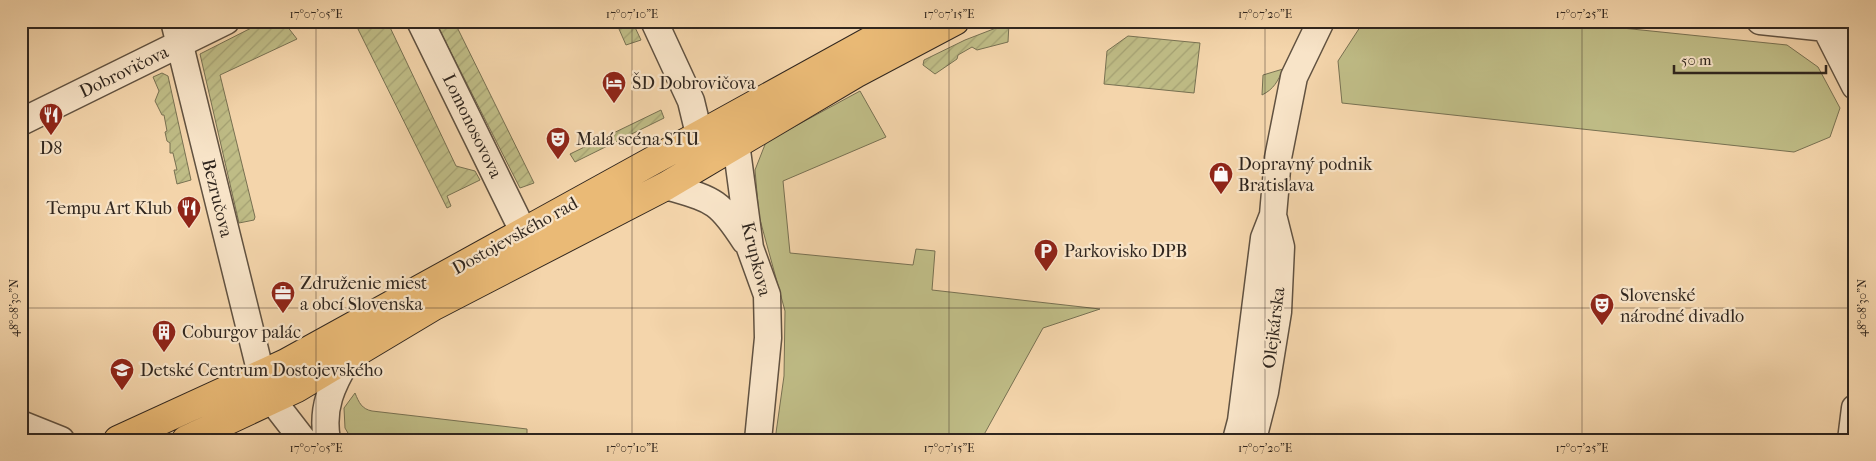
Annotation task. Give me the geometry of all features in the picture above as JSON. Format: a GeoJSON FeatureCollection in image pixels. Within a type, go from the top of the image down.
{"type":"FeatureCollection","features":[{"type":"Feature","properties":{"kind":"main road","name":"Dostojevského rad"},"geometry":{"type":"LineString","coordinates":[[118,440],[295,358],[906,21]]}},
{"type":"Feature","properties":{"kind":"main road","name":"Dostojevského rad"},"geometry":{"type":"LineString","coordinates":[[186,440],[272,400],[348,358],[434,306],[677,180],[855,74],[955,21]]}},
{"type":"Feature","properties":{"kind":"street","name":"Dobrovičova"},"geometry":{"type":"LineString","coordinates":[[21,122],[177,33],[226,21]]}},
{"type":"Feature","properties":{"kind":"street","name":"Lomonosovova"},"geometry":{"type":"LineString","coordinates":[[420,21],[524,231]]}},
{"type":"Feature","properties":{"kind":"street"},"geometry":{"type":"LineString","coordinates":[[654,21],[691,101],[699,134],[677,180],[727,213],[750,248]]}},
{"type":"Feature","properties":{"kind":"street","name":"Olejkárska"},"geometry":{"type":"LineString","coordinates":[[1236,440],[1242,413],[1264,238],[1273,215],[1278,158],[1294,77],[1321,21]]}},
{"type":"Feature","properties":{"kind":"street"},"geometry":{"type":"LineString","coordinates":[[1760,21],[1824,24],[1855,30]]}},
{"type":"Feature","properties":{"kind":"street"},"geometry":{"type":"LineString","coordinates":[[1824,24],[1855,86]]}},
{"type":"Feature","properties":{"kind":"street","name":"Bezručova"},"geometry":{"type":"LineString","coordinates":[[177,33],[261,374],[272,400],[303,440]]}},
{"type":"Feature","properties":{"kind":"street","name":"Krupkova"},"geometry":{"type":"LineString","coordinates":[[743,111],[736,144],[750,248],[767,295],[768,338],[759,439]]}},
{"type":"Feature","properties":{"kind":"street","name":"Olejkárska"},"geometry":{"type":"LineString","coordinates":[[1253,440],[1265,392],[1278,312],[1281,247],[1273,215]]}},
{"type":"Feature","properties":{"kind":"street"},"geometry":{"type":"LineString","coordinates":[[327,440],[325,409],[336,379],[348,358]]}},
{"type":"Feature","properties":{"kind":"street"},"geometry":{"type":"LineString","coordinates":[[1852,440],[1855,408]]}},
{"type":"Feature","properties":{"kind":"street"},"geometry":{"type":"LineString","coordinates":[[21,424],[61,440]]}},
{"type":"Feature","properties":{"kind":"shaded area"},"geometry":{"type":"Polygon","coordinates":[[[265,21],[283,21],[297,39],[220,75],[255,217],[254,220],[239,223],[200,54],[265,21]]]}},
{"type":"Feature","properties":{"kind":"shaded area"},"geometry":{"type":"Polygon","coordinates":[[[354,21],[387,21],[456,166],[475,171],[480,180],[447,196],[451,206],[447,208],[354,21]]]}},
{"type":"Feature","properties":{"kind":"shaded area"},"geometry":{"type":"Polygon","coordinates":[[[435,21],[454,21],[534,183],[520,188],[435,21]]]}},
{"type":"Feature","properties":{"kind":"shaded area"},"geometry":{"type":"Polygon","coordinates":[[[611,21],[632,21],[641,40],[626,45],[619,29],[611,21]]]}},
{"type":"Feature","properties":{"kind":"shaded area"},"geometry":{"type":"Polygon","coordinates":[[[1364,21],[1554,21],[1787,45],[1818,67],[1840,108],[1830,137],[1794,152],[1342,103],[1338,61],[1364,21]]]}},
{"type":"Feature","properties":{"kind":"shaded area"},"geometry":{"type":"Polygon","coordinates":[[[1009,23],[1008,42],[977,50],[972,47],[958,55],[957,59],[935,74],[923,65],[924,60],[965,40],[1009,23]]]}},
{"type":"Feature","properties":{"kind":"shaded area"},"geometry":{"type":"Polygon","coordinates":[[[1128,36],[1200,43],[1194,93],[1104,84],[1107,51],[1128,36]]]}},
{"type":"Feature","properties":{"kind":"shaded area"},"geometry":{"type":"Polygon","coordinates":[[[1283,69],[1275,84],[1262,95],[1263,75],[1283,69]]]}},
{"type":"Feature","properties":{"kind":"shaded area"},"geometry":{"type":"Polygon","coordinates":[[[162,73],[168,76],[191,180],[177,184],[174,170],[177,170],[173,153],[170,153],[170,143],[167,141],[164,115],[162,115],[155,101],[159,91],[153,77],[162,73]]]}},
{"type":"Feature","properties":{"kind":"shaded area"},"geometry":{"type":"Polygon","coordinates":[[[860,91],[886,137],[783,181],[790,253],[913,265],[916,249],[935,251],[932,290],[1100,309],[1043,328],[981,440],[775,440],[784,376],[785,311],[759,216],[755,170],[766,142],[860,91]]]}},
{"type":"Feature","properties":{"kind":"shaded area"},"geometry":{"type":"Polygon","coordinates":[[[661,110],[664,118],[575,162],[570,154],[661,110]]]}},
{"type":"Feature","properties":{"kind":"shaded area"},"geometry":{"type":"Polygon","coordinates":[[[355,393],[361,405],[372,411],[527,429],[527,440],[352,440],[345,428],[344,408],[355,393]]]}},
{"type":"Feature","properties":{"kind":"place","name":"ŠD Dobrovičova"},"geometry":{"type":"Point","coordinates":[614,104]}},
{"type":"Feature","properties":{"kind":"place","name":"D8"},"geometry":{"type":"Point","coordinates":[51,136]}},
{"type":"Feature","properties":{"kind":"place","name":"Malá scéna STU"},"geometry":{"type":"Point","coordinates":[558,160]}},
{"type":"Feature","properties":{"kind":"place","name":"Dopravný podnik Bratislava"},"geometry":{"type":"Point","coordinates":[1221,195]}},
{"type":"Feature","properties":{"kind":"place","name":"Tempu Art Klub"},"geometry":{"type":"Point","coordinates":[189,229]}},
{"type":"Feature","properties":{"kind":"place","name":"Parkovisko DPB"},"geometry":{"type":"Point","coordinates":[1046,272]}},
{"type":"Feature","properties":{"kind":"place","name":"Združenie miest a obcí Slovenska"},"geometry":{"type":"Point","coordinates":[283,314]}},
{"type":"Feature","properties":{"kind":"place","name":"Slovenské národné divadlo"},"geometry":{"type":"Point","coordinates":[1602,326]}},
{"type":"Feature","properties":{"kind":"place","name":"Coburgov palác"},"geometry":{"type":"Point","coordinates":[164,353]}},
{"type":"Feature","properties":{"kind":"place","name":"Detské Centrum Dostojevského"},"geometry":{"type":"Point","coordinates":[122,391]}}]}
